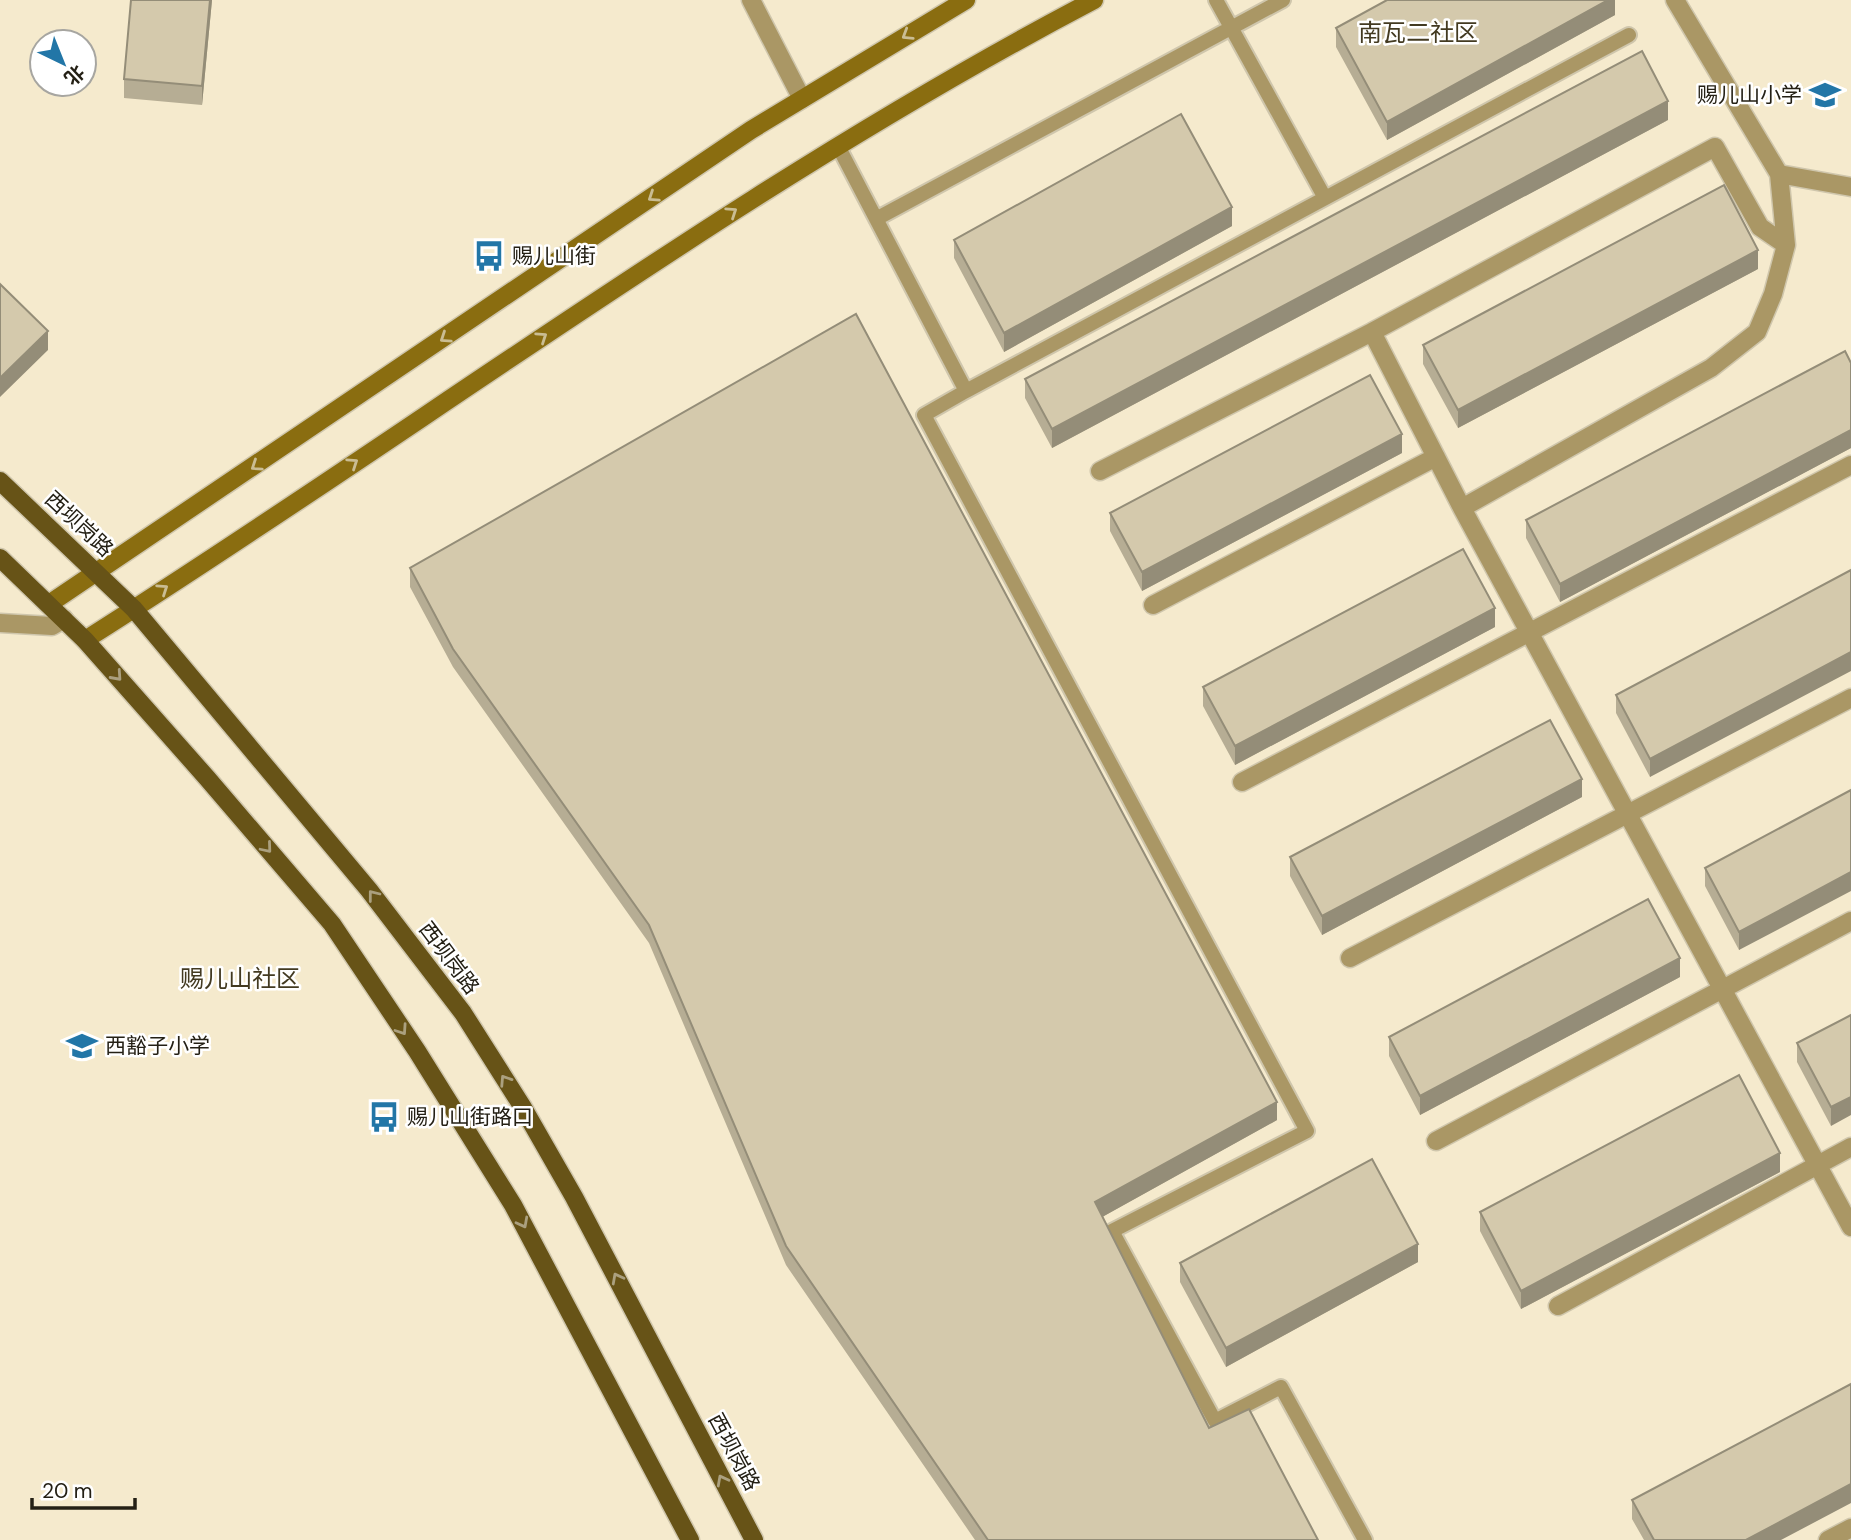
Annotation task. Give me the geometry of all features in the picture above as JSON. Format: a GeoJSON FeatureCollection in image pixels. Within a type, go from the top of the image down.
{"type":"FeatureCollection","features":[{"type":"Feature","properties":{"kind":"main road"},"geometry":{"type":"LineString","coordinates":[[50,604],[729,146],[966,0]]}},
{"type":"Feature","properties":{"kind":"main road"},"geometry":{"type":"LineString","coordinates":[[85,640],[759,193],[991,54],[1094,0]]}},
{"type":"Feature","properties":{"kind":"main road","name":"西坝岗路"},"geometry":{"type":"LineString","coordinates":[[0,481],[134,609],[361,879],[463,1013],[522,1106],[574,1197],[754,1540]]}},
{"type":"Feature","properties":{"kind":"main road"},"geometry":{"type":"LineString","coordinates":[[0,558],[85,640],[332,924],[417,1051],[513,1205],[690,1540]]}},
{"type":"Feature","properties":{"kind":"street"},"geometry":{"type":"LineString","coordinates":[[751,0],[802,99]]}},
{"type":"Feature","properties":{"kind":"street"},"geometry":{"type":"LineString","coordinates":[[1462,508],[1711,368],[1757,332],[1773,294],[1786,245],[1779,174],[1675,0]]}},
{"type":"Feature","properties":{"kind":"street"},"geometry":{"type":"LineString","coordinates":[[1100,471],[1372,332],[1715,147],[1760,227],[1786,245]]}},
{"type":"Feature","properties":{"kind":"street"},"geometry":{"type":"LineString","coordinates":[[1779,174],[1851,187]]}},
{"type":"Feature","properties":{"kind":"street"},"geometry":{"type":"LineString","coordinates":[[1372,332],[1462,508],[1851,1227]]}},
{"type":"Feature","properties":{"kind":"street"},"geometry":{"type":"LineString","coordinates":[[1153,605],[1436,457]]}},
{"type":"Feature","properties":{"kind":"street"},"geometry":{"type":"LineString","coordinates":[[1242,782],[1851,465]]}},
{"type":"Feature","properties":{"kind":"street"},"geometry":{"type":"LineString","coordinates":[[0,623],[52,625],[64,619]]}},
{"type":"Feature","properties":{"kind":"street"},"geometry":{"type":"LineString","coordinates":[[1350,958],[1851,698]]}},
{"type":"Feature","properties":{"kind":"street"},"geometry":{"type":"LineString","coordinates":[[1436,1141],[1851,921]]}},
{"type":"Feature","properties":{"kind":"street"},"geometry":{"type":"LineString","coordinates":[[1558,1306],[1851,1147]]}},
{"type":"Feature","properties":{"kind":"street"},"geometry":{"type":"LineString","coordinates":[[1828,1540],[1851,1528]]}},
{"type":"Feature","properties":{"kind":"lane"},"geometry":{"type":"LineString","coordinates":[[1216,0],[1325,198]]}},
{"type":"Feature","properties":{"kind":"lane"},"geometry":{"type":"LineString","coordinates":[[876,219],[1283,0]]}},
{"type":"Feature","properties":{"kind":"lane"},"geometry":{"type":"LineString","coordinates":[[1365,1540],[1281,1387],[1215,1421],[1112,1231],[1307,1131],[924,415],[1629,35]]}},
{"type":"Feature","properties":{"kind":"lane"},"geometry":{"type":"LineString","coordinates":[[838,146],[966,391]]}},
{"type":"Feature","properties":{"kind":"building"},"geometry":{"type":"Polygon","coordinates":[[[131,0],[210,0],[202,86],[124,79],[131,0]]]}},
{"type":"Feature","properties":{"kind":"building"},"geometry":{"type":"Polygon","coordinates":[[[1387,0],[1608,0],[1387,122],[1336,28],[1387,0]]]}},
{"type":"Feature","properties":{"kind":"building"},"geometry":{"type":"Polygon","coordinates":[[[1642,51],[1668,101],[1052,429],[1025,379],[1642,51]]]}},
{"type":"Feature","properties":{"kind":"building"},"geometry":{"type":"Polygon","coordinates":[[[1181,114],[1232,207],[1004,333],[954,240],[1181,114]]]}},
{"type":"Feature","properties":{"kind":"building"},"geometry":{"type":"Polygon","coordinates":[[[1724,185],[1758,250],[1458,410],[1423,345],[1724,185]]]}},
{"type":"Feature","properties":{"kind":"building"},"geometry":{"type":"Polygon","coordinates":[[[0,284],[48,331],[0,378],[0,284]]]}},
{"type":"Feature","properties":{"kind":"building"},"geometry":{"type":"Polygon","coordinates":[[[856,314],[1277,1102],[1095,1202],[1209,1428],[1249,1409],[1318,1540],[988,1540],[786,1246],[649,925],[453,649],[410,568],[856,314]]]}},
{"type":"Feature","properties":{"kind":"building"},"geometry":{"type":"Polygon","coordinates":[[[1845,351],[1851,363],[1851,430],[1560,584],[1526,520],[1845,351]]]}},
{"type":"Feature","properties":{"kind":"building"},"geometry":{"type":"Polygon","coordinates":[[[1370,375],[1402,434],[1142,572],[1110,513],[1370,375]]]}},
{"type":"Feature","properties":{"kind":"building"},"geometry":{"type":"Polygon","coordinates":[[[1463,549],[1495,608],[1235,746],[1203,687],[1463,549]]]}},
{"type":"Feature","properties":{"kind":"building"},"geometry":{"type":"Polygon","coordinates":[[[1851,570],[1851,652],[1650,759],[1616,695],[1851,570]]]}},
{"type":"Feature","properties":{"kind":"building"},"geometry":{"type":"Polygon","coordinates":[[[1550,720],[1582,779],[1322,916],[1290,857],[1550,720]]]}},
{"type":"Feature","properties":{"kind":"building"},"geometry":{"type":"Polygon","coordinates":[[[1851,790],[1851,872],[1739,932],[1705,868],[1851,790]]]}},
{"type":"Feature","properties":{"kind":"building"},"geometry":{"type":"Polygon","coordinates":[[[1648,899],[1680,958],[1420,1096],[1389,1037],[1648,899]]]}},
{"type":"Feature","properties":{"kind":"building"},"geometry":{"type":"Polygon","coordinates":[[[1851,1015],[1851,1097],[1831,1107],[1797,1043],[1851,1015]]]}},
{"type":"Feature","properties":{"kind":"building"},"geometry":{"type":"Polygon","coordinates":[[[1739,1075],[1780,1153],[1521,1291],[1480,1212],[1739,1075]]]}},
{"type":"Feature","properties":{"kind":"building"},"geometry":{"type":"Polygon","coordinates":[[[1372,1159],[1418,1244],[1226,1348],[1180,1263],[1372,1159]]]}},
{"type":"Feature","properties":{"kind":"building"},"geometry":{"type":"Polygon","coordinates":[[[1851,1384],[1851,1484],[1746,1540],[1654,1540],[1632,1500],[1851,1384]]]}},
{"type":"Feature","properties":{"kind":"place","name":"赐儿山小学"},"geometry":{"type":"Point","coordinates":[1825,95]}},
{"type":"Feature","properties":{"kind":"place","name":"赐儿山街"},"geometry":{"type":"Point","coordinates":[489,256]}},
{"type":"Feature","properties":{"kind":"place","name":"西豁子小学"},"geometry":{"type":"Point","coordinates":[82,1046]}},
{"type":"Feature","properties":{"kind":"place","name":"赐儿山街路口"},"geometry":{"type":"Point","coordinates":[384,1117]}},
{"type":"Feature","properties":{"kind":"district","name":"南瓦二社区"},"geometry":{"type":"Point","coordinates":[1418,33]}},
{"type":"Feature","properties":{"kind":"district","name":"赐儿山社区"},"geometry":{"type":"Point","coordinates":[240,979]}}]}
